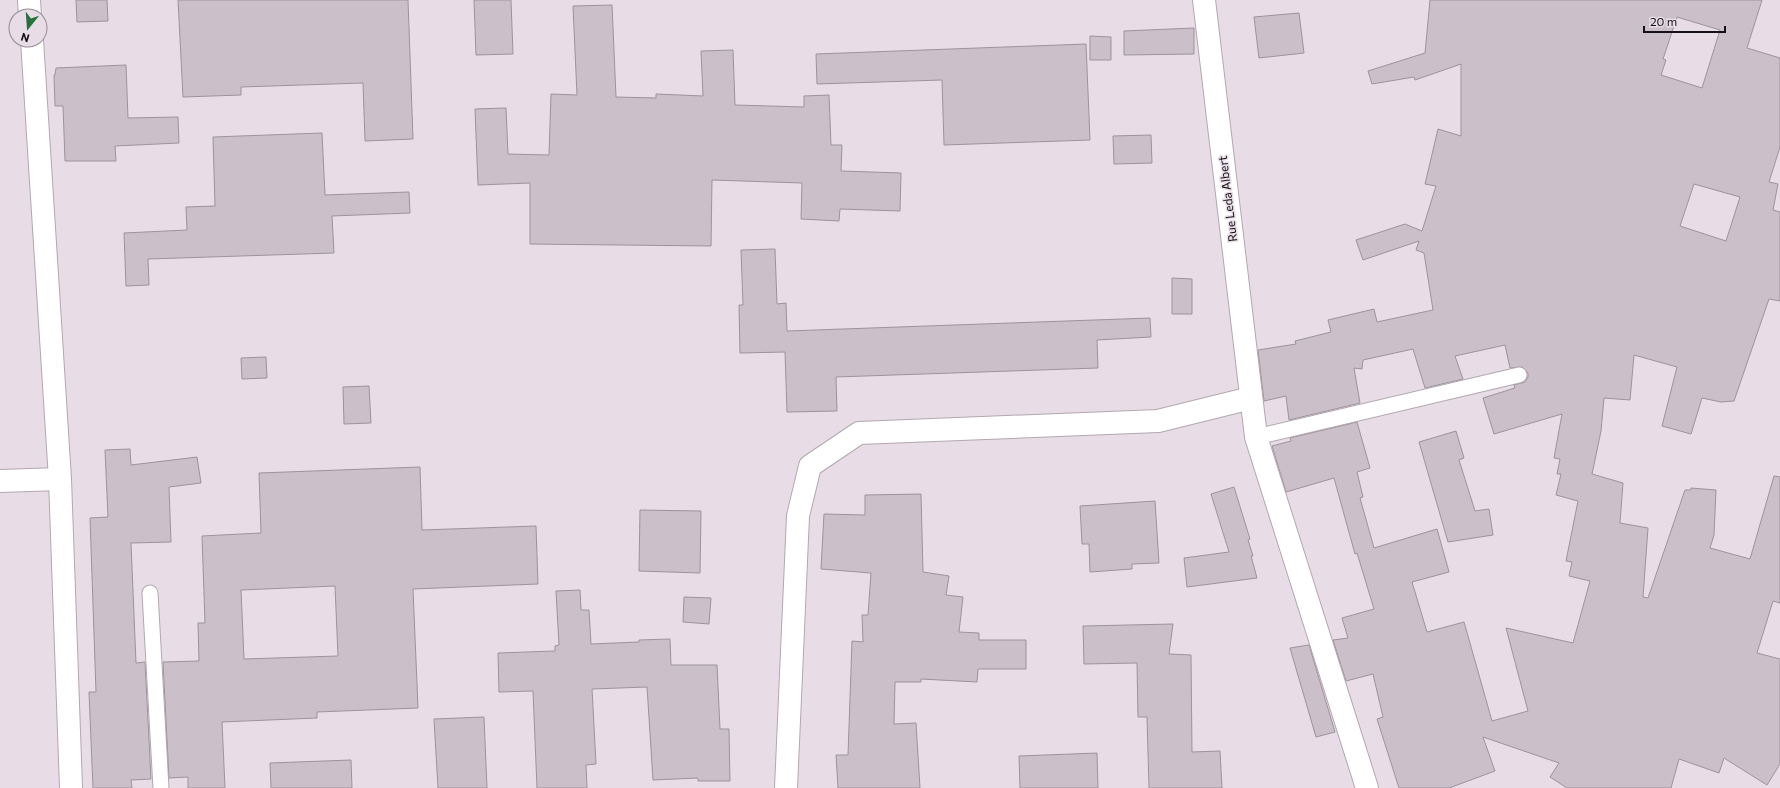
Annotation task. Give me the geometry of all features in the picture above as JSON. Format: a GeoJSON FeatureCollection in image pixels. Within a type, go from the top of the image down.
{"type":"FeatureCollection","features":[{"type":"Feature","properties":{"kind":"street","name":"Rue Leda Albert"},"geometry":{"type":"LineString","coordinates":[[1204,0],[1256,437],[1367,788]]}},
{"type":"Feature","properties":{"kind":"street"},"geometry":{"type":"LineString","coordinates":[[33,48],[60,479],[71,788]]}},
{"type":"Feature","properties":{"kind":"street"},"geometry":{"type":"LineString","coordinates":[[786,788],[798,516],[810,466],[859,433],[1158,422],[1251,398]]}},
{"type":"Feature","properties":{"kind":"street"},"geometry":{"type":"LineString","coordinates":[[0,480],[60,479]]}},
{"type":"Feature","properties":{"kind":"lane"},"geometry":{"type":"LineString","coordinates":[[1256,437],[1519,375]]}},
{"type":"Feature","properties":{"kind":"lane"},"geometry":{"type":"LineString","coordinates":[[150,593],[161,788]]}},
{"type":"Feature","properties":{"kind":"building"},"geometry":{"type":"Polygon","coordinates":[[[76,0],[107,0],[108,21],[77,22],[76,0]]]}},
{"type":"Feature","properties":{"kind":"building"},"geometry":{"type":"Polygon","coordinates":[[[178,0],[408,0],[413,139],[365,141],[363,83],[241,87],[241,95],[183,97],[178,0]]]}},
{"type":"Feature","properties":{"kind":"building"},"geometry":{"type":"Polygon","coordinates":[[[474,0],[511,0],[513,54],[476,55],[474,0]]]}},
{"type":"Feature","properties":{"kind":"building"},"geometry":{"type":"Polygon","coordinates":[[[1430,0],[1762,0],[1747,48],[1780,58],[1780,147],[1769,182],[1778,184],[1773,210],[1780,212],[1780,301],[1769,299],[1734,401],[1721,402],[1702,398],[1691,434],[1662,426],[1677,367],[1634,355],[1630,400],[1604,398],[1601,431],[1592,474],[1623,483],[1620,523],[1648,528],[1643,597],[1648,598],[1685,490],[1691,490],[1691,488],[1716,490],[1714,535],[1710,548],[1750,559],[1774,476],[1780,477],[1780,603],[1773,601],[1757,653],[1780,659],[1780,764],[1767,785],[1724,758],[1719,773],[1679,759],[1671,788],[1567,788],[1550,777],[1559,763],[1483,737],[1495,771],[1449,788],[1399,788],[1377,719],[1383,717],[1373,674],[1346,681],[1333,640],[1348,638],[1342,618],[1374,609],[1357,553],[1355,554],[1334,478],[1286,492],[1272,446],[1291,441],[1290,438],[1357,422],[1370,468],[1357,472],[1363,497],[1360,498],[1374,548],[1437,529],[1449,572],[1412,582],[1427,632],[1464,622],[1492,721],[1528,711],[1506,628],[1573,643],[1590,581],[1569,576],[1572,562],[1566,561],[1578,501],[1556,495],[1561,474],[1557,474],[1560,459],[1554,458],[1562,414],[1494,434],[1483,398],[1515,388],[1514,385],[1525,382],[1528,377],[1528,373],[1522,367],[1510,368],[1505,345],[1455,356],[1463,379],[1425,388],[1413,349],[1363,360],[1362,369],[1354,368],[1360,403],[1289,420],[1286,396],[1264,401],[1258,350],[1296,344],[1295,341],[1331,332],[1328,320],[1374,309],[1377,322],[1433,310],[1424,253],[1416,250],[1419,241],[1363,260],[1356,240],[1405,224],[1422,231],[1436,186],[1425,184],[1438,129],[1461,136],[1461,64],[1415,80],[1414,77],[1372,84],[1368,71],[1425,53],[1430,0]],[[1677,17],[1663,59],[1666,60],[1661,75],[1702,88],[1720,30],[1677,17]],[[1694,184],[1680,226],[1726,241],[1740,197],[1694,184]]]}},
{"type":"Feature","properties":{"kind":"building"},"geometry":{"type":"Polygon","coordinates":[[[612,5],[616,97],[656,98],[656,94],[703,96],[701,51],[733,50],[735,105],[804,107],[804,96],[829,95],[831,145],[842,145],[841,171],[901,173],[900,211],[840,209],[839,221],[801,219],[802,183],[712,180],[711,246],[530,244],[530,183],[478,185],[475,109],[506,108],[508,154],[549,155],[551,94],[577,95],[573,6],[612,5]]]}},
{"type":"Feature","properties":{"kind":"building"},"geometry":{"type":"Polygon","coordinates":[[[1299,13],[1304,53],[1259,58],[1254,17],[1299,13]]]}},
{"type":"Feature","properties":{"kind":"building"},"geometry":{"type":"Polygon","coordinates":[[[1194,28],[1194,54],[1124,55],[1124,31],[1194,28]]]}},
{"type":"Feature","properties":{"kind":"building"},"geometry":{"type":"Polygon","coordinates":[[[1090,36],[1111,37],[1111,60],[1090,60],[1090,36]]]}},
{"type":"Feature","properties":{"kind":"building"},"geometry":{"type":"Polygon","coordinates":[[[1086,44],[1090,140],[944,145],[942,80],[817,84],[816,54],[1086,44]]]}},
{"type":"Feature","properties":{"kind":"building"},"geometry":{"type":"Polygon","coordinates":[[[126,65],[128,118],[178,117],[179,143],[115,146],[116,161],[65,161],[63,106],[55,106],[54,75],[56,68],[126,65]]]}},
{"type":"Feature","properties":{"kind":"building"},"geometry":{"type":"Polygon","coordinates":[[[322,133],[325,195],[409,192],[410,213],[332,216],[334,253],[148,259],[149,285],[126,286],[124,233],[187,230],[186,207],[215,206],[213,137],[322,133]]]}},
{"type":"Feature","properties":{"kind":"building"},"geometry":{"type":"Polygon","coordinates":[[[1151,135],[1152,163],[1114,164],[1113,136],[1151,135]]]}},
{"type":"Feature","properties":{"kind":"building"},"geometry":{"type":"Polygon","coordinates":[[[775,249],[777,304],[786,303],[787,331],[1150,318],[1151,337],[1097,340],[1098,368],[836,377],[837,411],[787,412],[785,352],[740,353],[739,305],[743,305],[741,250],[775,249]]]}},
{"type":"Feature","properties":{"kind":"building"},"geometry":{"type":"Polygon","coordinates":[[[1172,278],[1192,279],[1192,314],[1172,314],[1172,278]]]}},
{"type":"Feature","properties":{"kind":"building"},"geometry":{"type":"Polygon","coordinates":[[[266,357],[267,378],[242,379],[241,358],[266,357]]]}},
{"type":"Feature","properties":{"kind":"building"},"geometry":{"type":"Polygon","coordinates":[[[369,386],[371,423],[344,424],[343,387],[369,386]]]}},
{"type":"Feature","properties":{"kind":"building"},"geometry":{"type":"Polygon","coordinates":[[[1456,431],[1464,458],[1459,460],[1475,511],[1489,509],[1493,535],[1448,542],[1419,442],[1456,431]]]}},
{"type":"Feature","properties":{"kind":"building"},"geometry":{"type":"Polygon","coordinates":[[[130,449],[131,465],[197,457],[201,483],[169,487],[171,542],[131,543],[136,663],[145,662],[151,779],[131,780],[132,788],[93,788],[89,692],[96,692],[90,518],[108,517],[105,450],[130,449]]]}},
{"type":"Feature","properties":{"kind":"building"},"geometry":{"type":"Polygon","coordinates":[[[420,467],[422,530],[536,526],[538,584],[413,589],[418,708],[317,712],[317,718],[222,722],[225,788],[188,788],[188,777],[169,778],[163,662],[199,661],[198,623],[205,623],[202,536],[261,533],[259,473],[420,467]],[[335,586],[241,590],[244,659],[338,656],[335,586]]]}},
{"type":"Feature","properties":{"kind":"building"},"geometry":{"type":"Polygon","coordinates":[[[1234,487],[1250,539],[1248,540],[1257,578],[1187,587],[1184,558],[1229,552],[1211,494],[1234,487]]]}},
{"type":"Feature","properties":{"kind":"building"},"geometry":{"type":"Polygon","coordinates":[[[921,494],[923,572],[949,576],[946,595],[963,597],[959,632],[979,633],[979,640],[1026,640],[1026,669],[978,669],[977,682],[921,679],[921,682],[895,682],[894,724],[916,723],[920,788],[838,788],[836,755],[848,755],[852,641],[863,642],[862,615],[868,615],[871,573],[821,569],[824,514],[865,515],[865,495],[921,494]]]}},
{"type":"Feature","properties":{"kind":"building"},"geometry":{"type":"Polygon","coordinates":[[[1155,501],[1159,563],[1132,564],[1132,569],[1090,572],[1089,544],[1082,544],[1080,506],[1155,501]]]}},
{"type":"Feature","properties":{"kind":"building"},"geometry":{"type":"Polygon","coordinates":[[[640,510],[701,511],[700,573],[639,571],[640,510]]]}},
{"type":"Feature","properties":{"kind":"building"},"geometry":{"type":"Polygon","coordinates":[[[580,590],[581,610],[589,610],[591,644],[670,639],[671,665],[717,665],[720,729],[729,729],[730,781],[698,781],[698,778],[653,780],[647,687],[592,689],[596,764],[586,765],[587,788],[537,788],[533,691],[499,692],[498,653],[555,651],[555,646],[559,645],[556,591],[580,590]]]}},
{"type":"Feature","properties":{"kind":"building"},"geometry":{"type":"Polygon","coordinates":[[[684,597],[711,598],[709,624],[683,622],[684,597]]]}},
{"type":"Feature","properties":{"kind":"building"},"geometry":{"type":"Polygon","coordinates":[[[1173,624],[1169,654],[1191,655],[1192,752],[1220,751],[1222,788],[1149,788],[1147,717],[1138,717],[1137,663],[1084,664],[1083,626],[1173,624]]]}},
{"type":"Feature","properties":{"kind":"building"},"geometry":{"type":"Polygon","coordinates":[[[1309,645],[1335,732],[1316,737],[1290,648],[1309,645]]]}},
{"type":"Feature","properties":{"kind":"building"},"geometry":{"type":"Polygon","coordinates":[[[484,717],[487,788],[438,788],[434,719],[484,717]]]}},
{"type":"Feature","properties":{"kind":"building"},"geometry":{"type":"Polygon","coordinates":[[[1097,753],[1098,788],[1020,788],[1019,756],[1097,753]]]}},
{"type":"Feature","properties":{"kind":"building"},"geometry":{"type":"Polygon","coordinates":[[[351,760],[352,788],[271,788],[270,763],[351,760]]]}}]}
